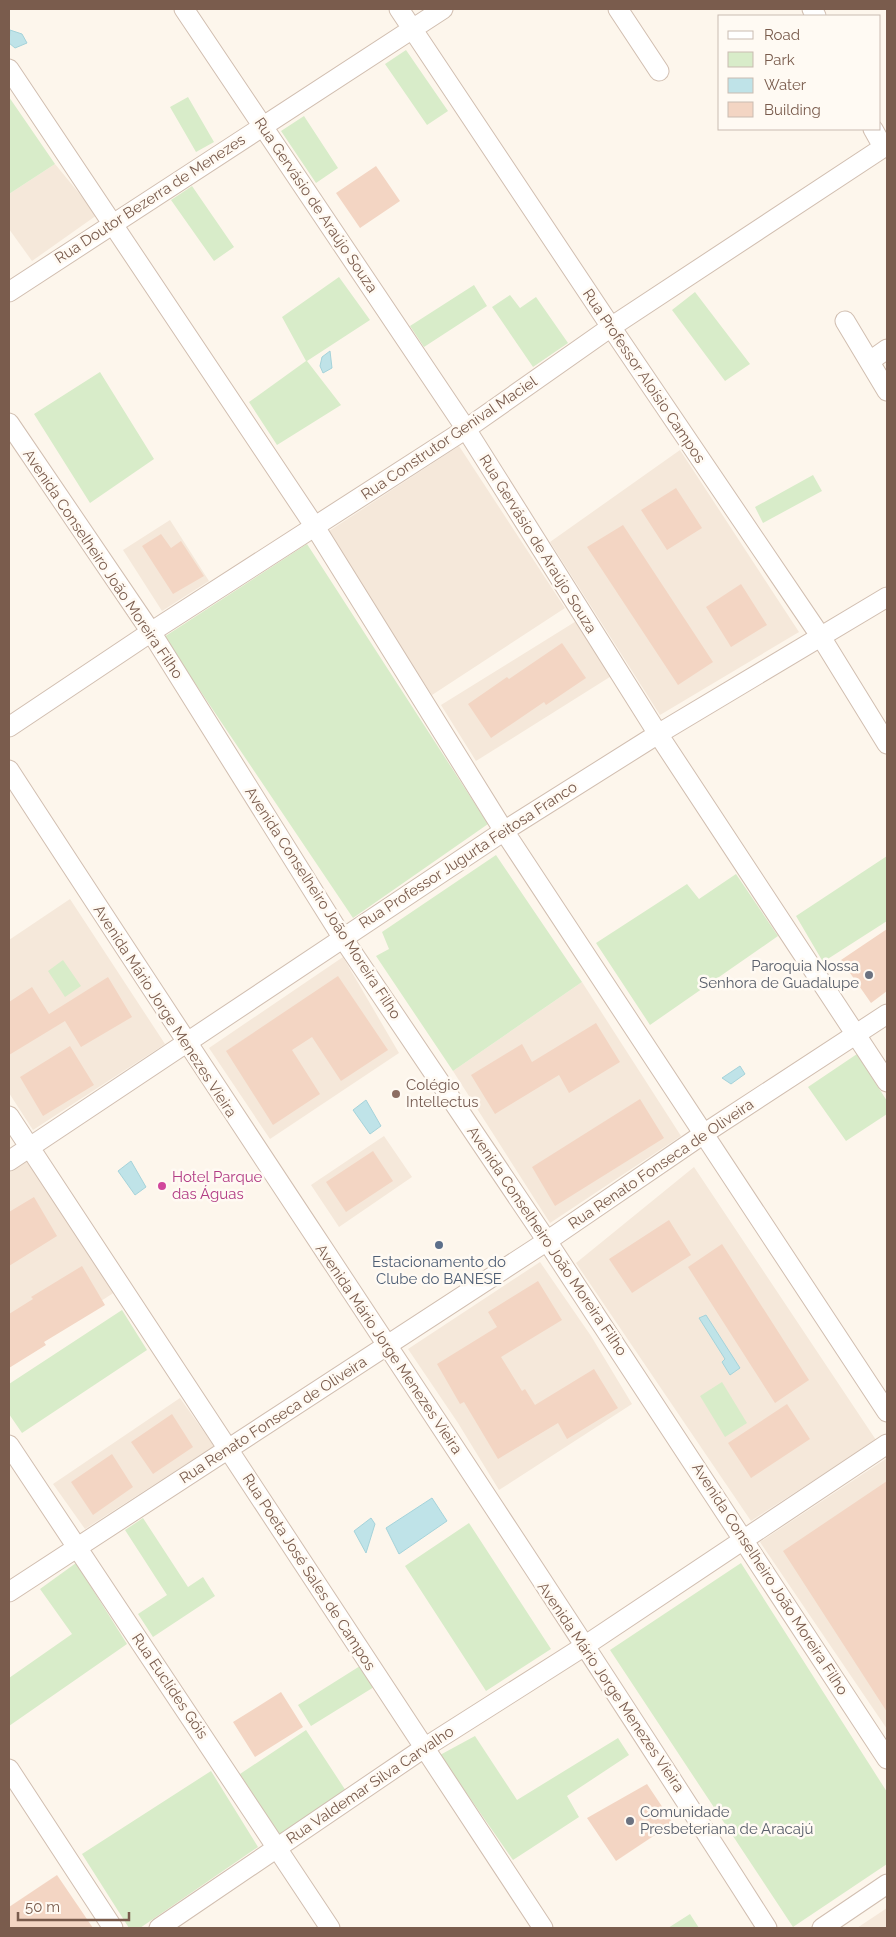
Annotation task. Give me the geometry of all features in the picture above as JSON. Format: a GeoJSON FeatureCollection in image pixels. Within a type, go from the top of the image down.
{"type":"FeatureCollection","features":[{"type":"Feature","properties":{"kind":"street","name":"Rua Gervásio de Araújo Souza"},"geometry":{"type":"LineString","coordinates":[[184,9],[466,429],[658,734],[887,1082]]}},
{"type":"Feature","properties":{"kind":"street","name":"Rua Professor Aloísio Campos"},"geometry":{"type":"LineString","coordinates":[[399,9],[821,637],[887,744]]}},
{"type":"Feature","properties":{"kind":"street","name":"Rua Doutor Bezerra de Menezes"},"geometry":{"type":"LineString","coordinates":[[9,292],[443,9]]}},
{"type":"Feature","properties":{"kind":"street"},"geometry":{"type":"LineString","coordinates":[[618,9],[659,71]]}},
{"type":"Feature","properties":{"kind":"street"},"geometry":{"type":"LineString","coordinates":[[9,69],[315,527],[504,831],[705,1133],[887,1412]]}},
{"type":"Feature","properties":{"kind":"street"},"geometry":{"type":"LineString","coordinates":[[875,130],[885,146]]}},
{"type":"Feature","properties":{"kind":"street","name":"Rua Construtor Genival Maciel"},"geometry":{"type":"LineString","coordinates":[[9,727],[151,632],[466,429],[611,327],[885,146]]}},
{"type":"Feature","properties":{"kind":"street"},"geometry":{"type":"LineString","coordinates":[[845,321],[887,391]]}},
{"type":"Feature","properties":{"kind":"street"},"geometry":{"type":"LineString","coordinates":[[870,361],[887,349]]}},
{"type":"Feature","properties":{"kind":"street","name":"Avenida Conselheiro João Moreira Filho"},"geometry":{"type":"LineString","coordinates":[[9,423],[151,632],[342,937],[547,1241],[887,1759]]}},
{"type":"Feature","properties":{"kind":"street","name":"Rua Professor Jugurta Feitosa Franco"},"geometry":{"type":"LineString","coordinates":[[9,1161],[342,937],[504,831],[658,734],[887,597]]}},
{"type":"Feature","properties":{"kind":"street","name":"Avenida Mário Jorge Menezes Vieira"},"geometry":{"type":"LineString","coordinates":[[9,770],[185,1042],[439,1422],[583,1647],[677,1786],[767,1928]]}},
{"type":"Feature","properties":{"kind":"street","name":"Rua Renato Fonseca de Oliveira"},"geometry":{"type":"LineString","coordinates":[[9,1592],[547,1241],[705,1133],[887,1014]]}},
{"type":"Feature","properties":{"kind":"street","name":"Rua Poeta José Sales de Campos"},"geometry":{"type":"LineString","coordinates":[[9,1116],[543,1928]]}},
{"type":"Feature","properties":{"kind":"street","name":"Rua Valdemar Silva Carvalho"},"geometry":{"type":"LineString","coordinates":[[159,1928],[424,1748],[583,1647],[887,1444]]}},
{"type":"Feature","properties":{"kind":"street","name":"Rua Euclídes Góis"},"geometry":{"type":"LineString","coordinates":[[9,1445],[330,1928]]}},
{"type":"Feature","properties":{"kind":"street"},"geometry":{"type":"LineString","coordinates":[[9,1769],[113,1928]]}},
{"type":"Feature","properties":{"kind":"street"},"geometry":{"type":"LineString","coordinates":[[822,1928],[887,1884]]}},
{"type":"Feature","properties":{"kind":"shaded area"},"geometry":{"type":"Polygon","coordinates":[[[55,164],[97,215],[32,261],[9,229],[9,194],[55,164]]]}},
{"type":"Feature","properties":{"kind":"shaded area"},"geometry":{"type":"Polygon","coordinates":[[[459,446],[565,608],[432,695],[326,533],[459,446]]]}},
{"type":"Feature","properties":{"kind":"shaded area"},"geometry":{"type":"Polygon","coordinates":[[[680,450],[799,632],[660,715],[550,542],[680,450]]]}},
{"type":"Feature","properties":{"kind":"shaded area"},"geometry":{"type":"Polygon","coordinates":[[[170,520],[209,581],[162,611],[123,550],[170,520]]]}},
{"type":"Feature","properties":{"kind":"shaded area"},"geometry":{"type":"Polygon","coordinates":[[[578,620],[613,675],[476,761],[441,705],[578,620]]]}},
{"type":"Feature","properties":{"kind":"shaded area"},"geometry":{"type":"Polygon","coordinates":[[[70,899],[165,1044],[33,1130],[9,1093],[9,940],[70,899]]]}},
{"type":"Feature","properties":{"kind":"shaded area"},"geometry":{"type":"Polygon","coordinates":[[[343,957],[399,1053],[270,1139],[209,1048],[343,957]]]}},
{"type":"Feature","properties":{"kind":"shaded area"},"geometry":{"type":"Polygon","coordinates":[[[582,982],[681,1136],[550,1223],[453,1071],[582,982]]]}},
{"type":"Feature","properties":{"kind":"shaded area"},"geometry":{"type":"Polygon","coordinates":[[[384,1136],[412,1177],[339,1227],[311,1185],[384,1136]]]}},
{"type":"Feature","properties":{"kind":"shaded area"},"geometry":{"type":"Polygon","coordinates":[[[33,1152],[121,1288],[9,1361],[9,1168],[33,1152]]]}},
{"type":"Feature","properties":{"kind":"shaded area"},"geometry":{"type":"Polygon","coordinates":[[[694,1167],[876,1440],[751,1521],[576,1263],[694,1167]]]}},
{"type":"Feature","properties":{"kind":"shaded area"},"geometry":{"type":"Polygon","coordinates":[[[540,1262],[591,1336],[632,1404],[499,1490],[458,1423],[408,1349],[540,1262]]]}},
{"type":"Feature","properties":{"kind":"shaded area"},"geometry":{"type":"Polygon","coordinates":[[[180,1398],[214,1446],[85,1529],[53,1484],[180,1398]]]}},
{"type":"Feature","properties":{"kind":"shaded area"},"geometry":{"type":"Polygon","coordinates":[[[887,1458],[887,1729],[760,1542],[887,1458]]]}},
{"type":"Feature","properties":{"kind":"shaded area"},"geometry":{"type":"Polygon","coordinates":[[[887,1908],[887,1928],[857,1928],[887,1908]]]}},
{"type":"Feature","properties":{"kind":"green space"},"geometry":{"type":"Polygon","coordinates":[[[406,50],[448,111],[427,125],[385,64],[406,50]]]}},
{"type":"Feature","properties":{"kind":"green space"},"geometry":{"type":"Polygon","coordinates":[[[9,97],[55,164],[9,194],[9,97]]]}},
{"type":"Feature","properties":{"kind":"green space"},"geometry":{"type":"Polygon","coordinates":[[[188,97],[214,142],[196,152],[170,107],[188,97]]]}},
{"type":"Feature","properties":{"kind":"green space"},"geometry":{"type":"Polygon","coordinates":[[[304,116],[338,168],[316,183],[281,131],[304,116]]]}},
{"type":"Feature","properties":{"kind":"green space"},"geometry":{"type":"Polygon","coordinates":[[[192,186],[234,247],[214,261],[171,200],[192,186]]]}},
{"type":"Feature","properties":{"kind":"green space"},"geometry":{"type":"Polygon","coordinates":[[[339,277],[370,320],[307,361],[341,405],[277,445],[249,402],[306,361],[282,317],[339,277]]]}},
{"type":"Feature","properties":{"kind":"green space"},"geometry":{"type":"Polygon","coordinates":[[[474,285],[487,306],[424,347],[410,326],[474,285]]]}},
{"type":"Feature","properties":{"kind":"green space"},"geometry":{"type":"Polygon","coordinates":[[[695,292],[750,364],[725,381],[672,310],[695,292]]]}},
{"type":"Feature","properties":{"kind":"green space"},"geometry":{"type":"Polygon","coordinates":[[[510,295],[520,308],[536,297],[568,343],[533,367],[492,307],[510,295]]]}},
{"type":"Feature","properties":{"kind":"green space"},"geometry":{"type":"Polygon","coordinates":[[[100,372],[154,459],[90,503],[34,414],[100,372]]]}},
{"type":"Feature","properties":{"kind":"green space"},"geometry":{"type":"Polygon","coordinates":[[[813,475],[822,491],[763,523],[755,507],[813,475]]]}},
{"type":"Feature","properties":{"kind":"green space"},"geometry":{"type":"Polygon","coordinates":[[[307,544],[488,824],[353,918],[164,637],[307,544]]]}},
{"type":"Feature","properties":{"kind":"green space"},"geometry":{"type":"Polygon","coordinates":[[[496,855],[582,982],[453,1071],[376,956],[389,949],[382,932],[496,855]]]}},
{"type":"Feature","properties":{"kind":"green space"},"geometry":{"type":"Polygon","coordinates":[[[887,856],[887,921],[823,962],[796,916],[887,856]]]}},
{"type":"Feature","properties":{"kind":"green space"},"geometry":{"type":"Polygon","coordinates":[[[736,874],[778,936],[650,1025],[596,943],[687,884],[699,899],[736,874]]]}},
{"type":"Feature","properties":{"kind":"green space"},"geometry":{"type":"Polygon","coordinates":[[[63,960],[81,986],[65,997],[48,971],[63,960]]]}},
{"type":"Feature","properties":{"kind":"green space"},"geometry":{"type":"Polygon","coordinates":[[[857,1054],[887,1101],[887,1114],[846,1141],[808,1087],[857,1054]]]}},
{"type":"Feature","properties":{"kind":"green space"},"geometry":{"type":"Polygon","coordinates":[[[122,1310],[147,1350],[22,1433],[9,1414],[9,1384],[122,1310]]]}},
{"type":"Feature","properties":{"kind":"green space"},"geometry":{"type":"Polygon","coordinates":[[[722,1382],[747,1423],[725,1437],[700,1396],[722,1382]]]}},
{"type":"Feature","properties":{"kind":"green space"},"geometry":{"type":"Polygon","coordinates":[[[143,1518],[188,1587],[203,1577],[215,1596],[153,1637],[138,1614],[167,1595],[125,1530],[143,1518]]]}},
{"type":"Feature","properties":{"kind":"green space"},"geometry":{"type":"Polygon","coordinates":[[[469,1523],[551,1649],[486,1691],[405,1566],[469,1523]]]}},
{"type":"Feature","properties":{"kind":"green space"},"geometry":{"type":"Polygon","coordinates":[[[76,1563],[127,1644],[9,1726],[9,1678],[72,1634],[40,1589],[76,1563]]]}},
{"type":"Feature","properties":{"kind":"green space"},"geometry":{"type":"Polygon","coordinates":[[[741,1563],[887,1792],[887,1864],[793,1927],[610,1650],[741,1563]]]}},
{"type":"Feature","properties":{"kind":"green space"},"geometry":{"type":"Polygon","coordinates":[[[360,1666],[374,1687],[311,1726],[298,1705],[360,1666]]]}},
{"type":"Feature","properties":{"kind":"green space"},"geometry":{"type":"Polygon","coordinates":[[[306,1730],[346,1791],[279,1835],[240,1774],[306,1730]]]}},
{"type":"Feature","properties":{"kind":"green space"},"geometry":{"type":"Polygon","coordinates":[[[475,1736],[517,1800],[618,1738],[629,1755],[567,1796],[579,1817],[513,1860],[440,1755],[475,1736]]]}},
{"type":"Feature","properties":{"kind":"green space"},"geometry":{"type":"Polygon","coordinates":[[[211,1771],[258,1847],[140,1928],[129,1928],[82,1854],[211,1771]]]}},
{"type":"Feature","properties":{"kind":"green space"},"geometry":{"type":"Polygon","coordinates":[[[690,1914],[699,1928],[668,1928],[690,1914]]]}},
{"type":"Feature","properties":{"kind":"water"},"geometry":{"type":"Polygon","coordinates":[[[10,30],[22,34],[27,43],[15,48],[9,43],[10,30]]]}},
{"type":"Feature","properties":{"kind":"water"},"geometry":{"type":"Polygon","coordinates":[[[330,351],[332,368],[323,373],[320,366],[322,357],[330,351]]]}},
{"type":"Feature","properties":{"kind":"water"},"geometry":{"type":"Polygon","coordinates":[[[740,1066],[745,1074],[731,1084],[722,1078],[740,1066]]]}},
{"type":"Feature","properties":{"kind":"water"},"geometry":{"type":"Polygon","coordinates":[[[366,1100],[381,1126],[370,1134],[353,1110],[366,1100]]]}},
{"type":"Feature","properties":{"kind":"water"},"geometry":{"type":"Polygon","coordinates":[[[131,1161],[146,1187],[135,1195],[118,1171],[131,1161]]]}},
{"type":"Feature","properties":{"kind":"water"},"geometry":{"type":"Polygon","coordinates":[[[706,1315],[740,1368],[730,1375],[722,1362],[725,1359],[699,1318],[706,1315]]]}},
{"type":"Feature","properties":{"kind":"water"},"geometry":{"type":"Polygon","coordinates":[[[432,1498],[447,1521],[399,1554],[386,1528],[432,1498]]]}},
{"type":"Feature","properties":{"kind":"water"},"geometry":{"type":"Polygon","coordinates":[[[371,1518],[375,1524],[366,1553],[354,1531],[371,1518]]]}},
{"type":"Feature","properties":{"kind":"building"},"geometry":{"type":"Polygon","coordinates":[[[376,166],[400,201],[360,228],[336,193],[376,166]]]}},
{"type":"Feature","properties":{"kind":"building"},"geometry":{"type":"Polygon","coordinates":[[[676,488],[702,528],[667,550],[641,510],[676,488]]]}},
{"type":"Feature","properties":{"kind":"building"},"geometry":{"type":"Polygon","coordinates":[[[623,525],[713,662],[678,685],[587,547],[623,525]]]}},
{"type":"Feature","properties":{"kind":"building"},"geometry":{"type":"Polygon","coordinates":[[[161,534],[171,548],[181,541],[204,576],[173,594],[142,546],[161,534]]]}},
{"type":"Feature","properties":{"kind":"building"},"geometry":{"type":"Polygon","coordinates":[[[741,584],[767,625],[731,647],[706,607],[741,584]]]}},
{"type":"Feature","properties":{"kind":"building"},"geometry":{"type":"Polygon","coordinates":[[[562,643],[586,678],[546,705],[544,702],[491,738],[468,704],[562,643]]]}},
{"type":"Feature","properties":{"kind":"building","name":"Paroquia Nossa Senhora de Guadalupe"},"geometry":{"type":"Polygon","coordinates":[[[887,929],[887,991],[871,1003],[841,960],[887,929]]]}},
{"type":"Feature","properties":{"kind":"building"},"geometry":{"type":"Polygon","coordinates":[[[338,976],[388,1050],[341,1081],[312,1037],[292,1050],[320,1094],[273,1125],[226,1051],[338,976]]]}},
{"type":"Feature","properties":{"kind":"building"},"geometry":{"type":"Polygon","coordinates":[[[108,977],[132,1017],[81,1047],[65,1021],[9,1055],[9,1002],[32,987],[49,1014],[108,977]]]}},
{"type":"Feature","properties":{"kind":"building"},"geometry":{"type":"Polygon","coordinates":[[[596,1023],[620,1062],[569,1093],[559,1075],[495,1114],[471,1075],[522,1044],[532,1062],[596,1023]]]}},
{"type":"Feature","properties":{"kind":"building"},"geometry":{"type":"Polygon","coordinates":[[[70,1046],[94,1085],[43,1116],[20,1077],[70,1046]]]}},
{"type":"Feature","properties":{"kind":"building"},"geometry":{"type":"Polygon","coordinates":[[[640,1099],[664,1138],[555,1206],[532,1167],[640,1099]]]}},
{"type":"Feature","properties":{"kind":"building"},"geometry":{"type":"Polygon","coordinates":[[[373,1151],[393,1181],[346,1212],[326,1182],[373,1151]]]}},
{"type":"Feature","properties":{"kind":"building"},"geometry":{"type":"Polygon","coordinates":[[[34,1197],[57,1236],[9,1266],[9,1212],[34,1197]]]}},
{"type":"Feature","properties":{"kind":"building"},"geometry":{"type":"Polygon","coordinates":[[[669,1220],[691,1255],[632,1293],[609,1259],[669,1220]]]}},
{"type":"Feature","properties":{"kind":"building"},"geometry":{"type":"Polygon","coordinates":[[[722,1244],[809,1380],[775,1403],[688,1267],[722,1244]]]}},
{"type":"Feature","properties":{"kind":"building"},"geometry":{"type":"Polygon","coordinates":[[[82,1266],[105,1305],[44,1342],[46,1345],[9,1368],[9,1314],[33,1299],[31,1297],[82,1266]]]}},
{"type":"Feature","properties":{"kind":"building"},"geometry":{"type":"Polygon","coordinates":[[[538,1281],[562,1320],[501,1357],[522,1391],[525,1389],[535,1405],[594,1369],[618,1408],[567,1439],[558,1423],[498,1459],[464,1402],[460,1404],[437,1364],[497,1327],[488,1312],[538,1281]]]}},
{"type":"Feature","properties":{"kind":"building"},"geometry":{"type":"Polygon","coordinates":[[[787,1404],[810,1439],[751,1478],[728,1443],[787,1404]]]}},
{"type":"Feature","properties":{"kind":"building"},"geometry":{"type":"Polygon","coordinates":[[[172,1414],[193,1447],[153,1474],[131,1442],[172,1414]]]}},
{"type":"Feature","properties":{"kind":"building"},"geometry":{"type":"Polygon","coordinates":[[[112,1454],[133,1487],[93,1515],[71,1482],[112,1454]]]}},
{"type":"Feature","properties":{"kind":"building"},"geometry":{"type":"Polygon","coordinates":[[[887,1481],[887,1712],[783,1551],[887,1481]]]}},
{"type":"Feature","properties":{"kind":"building"},"geometry":{"type":"Polygon","coordinates":[[[281,1692],[303,1727],[255,1757],[233,1722],[281,1692]]]}},
{"type":"Feature","properties":{"kind":"building","name":"Comunidade Presbeteriana de Aracajú"},"geometry":{"type":"Polygon","coordinates":[[[647,1784],[673,1823],[616,1861],[587,1818],[647,1784]]]}},
{"type":"Feature","properties":{"kind":"building"},"geometry":{"type":"Polygon","coordinates":[[[57,1875],[93,1928],[9,1928],[9,1907],[57,1875]]]}},
{"type":"Feature","properties":{"kind":"place","name":"Paroquia Nossa Senhora de Guadalupe"},"geometry":{"type":"Point","coordinates":[869,975]}},
{"type":"Feature","properties":{"kind":"place","name":"Colégio Intellectus"},"geometry":{"type":"Point","coordinates":[396,1094]}},
{"type":"Feature","properties":{"kind":"place","name":"Hotel Parque das Águas"},"geometry":{"type":"Point","coordinates":[162,1186]}},
{"type":"Feature","properties":{"kind":"place","name":"Estacionamento do Clube do BANESE"},"geometry":{"type":"Point","coordinates":[439,1245]}},
{"type":"Feature","properties":{"kind":"place","name":"Comunidade Presbeteriana de Aracajú"},"geometry":{"type":"Point","coordinates":[630,1821]}}]}
